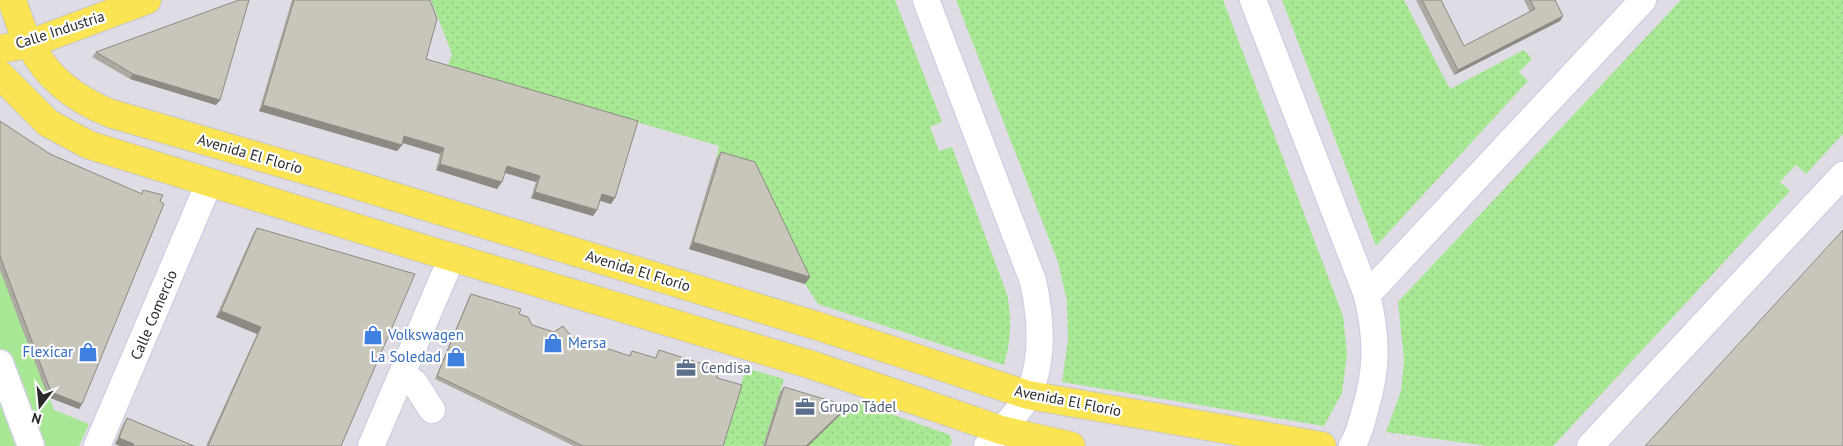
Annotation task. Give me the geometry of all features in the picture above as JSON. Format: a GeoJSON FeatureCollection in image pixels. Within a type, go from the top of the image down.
{"type":"FeatureCollection","features":[{"type":"Feature","properties":{"kind":"main road","name":"Avenida El Florío"},"geometry":{"type":"LineString","coordinates":[[12,0],[29,44],[57,81],[80,100],[109,114],[224,146],[465,218],[824,328],[1028,395],[1322,446]]}},
{"type":"Feature","properties":{"kind":"main road","name":"Calle Industria"},"geometry":{"type":"LineString","coordinates":[[0,49],[29,44],[147,0]]}},
{"type":"Feature","properties":{"kind":"main road"},"geometry":{"type":"LineString","coordinates":[[0,75],[23,101],[48,123],[89,145],[812,365],[994,438],[1071,446]]}},
{"type":"Feature","properties":{"kind":"main road"},"geometry":{"type":"LineString","coordinates":[[209,183],[224,146]]}},
{"type":"Feature","properties":{"kind":"main road"},"geometry":{"type":"LineString","coordinates":[[452,257],[465,218]]}},
{"type":"Feature","properties":{"kind":"street"},"geometry":{"type":"LineString","coordinates":[[926,0],[1033,281],[1039,308],[1040,334],[1037,363],[1028,395],[994,438]]}},
{"type":"Feature","properties":{"kind":"street"},"geometry":{"type":"LineString","coordinates":[[1253,0],[1367,295],[1375,328],[1376,356],[1372,385],[1352,446]]}},
{"type":"Feature","properties":{"kind":"street"},"geometry":{"type":"LineString","coordinates":[[1367,295],[1642,0]]}},
{"type":"Feature","properties":{"kind":"street"},"geometry":{"type":"LineString","coordinates":[[1590,446],[1843,175]]}},
{"type":"Feature","properties":{"kind":"street","name":"Calle Comercio"},"geometry":{"type":"LineString","coordinates":[[97,446],[209,183]]}},
{"type":"Feature","properties":{"kind":"street"},"geometry":{"type":"LineString","coordinates":[[371,446],[452,257]]}},
{"type":"Feature","properties":{"kind":"street"},"geometry":{"type":"LineString","coordinates":[[0,364],[31,446]]}},
{"type":"Feature","properties":{"kind":"street"},"geometry":{"type":"LineString","coordinates":[[401,376],[414,382],[432,410]]}},
{"type":"Feature","properties":{"kind":"shaded area"},"geometry":{"type":"Polygon","coordinates":[[[0,0],[1843,0],[1843,446],[0,446],[0,0]]]}},
{"type":"Feature","properties":{"kind":"green space"},"geometry":{"type":"Polygon","coordinates":[[[431,0],[895,0],[942,122],[930,127],[939,151],[952,147],[1007,294],[1010,330],[1004,365],[818,304],[805,284],[750,169],[716,159],[719,146],[447,67],[452,54],[431,0]]]}},
{"type":"Feature","properties":{"kind":"green space"},"geometry":{"type":"Polygon","coordinates":[[[956,0],[1223,0],[1343,316],[1347,354],[1342,393],[1324,426],[1062,382],[1068,340],[1067,301],[1058,262],[956,0]]]}},
{"type":"Feature","properties":{"kind":"green space"},"geometry":{"type":"Polygon","coordinates":[[[1282,0],[1404,0],[1450,89],[1524,50],[1532,59],[1519,72],[1528,81],[1376,246],[1282,0]]]}},
{"type":"Feature","properties":{"kind":"green space"},"geometry":{"type":"Polygon","coordinates":[[[1681,0],[1843,0],[1843,134],[1806,174],[1796,165],[1780,182],[1790,191],[1553,446],[1488,446],[1386,432],[1401,391],[1404,360],[1398,302],[1681,0]]]}},
{"type":"Feature","properties":{"kind":"green space"},"geometry":{"type":"Polygon","coordinates":[[[0,270],[54,410],[89,424],[79,446],[0,446],[0,270]]]}},
{"type":"Feature","properties":{"kind":"green space"},"geometry":{"type":"Polygon","coordinates":[[[746,368],[784,379],[763,446],[722,446],[746,368]]]}},
{"type":"Feature","properties":{"kind":"green space"},"geometry":{"type":"Polygon","coordinates":[[[854,401],[950,435],[952,443],[949,446],[807,446],[854,401]]]}},
{"type":"Feature","properties":{"kind":"building"},"geometry":{"type":"Polygon","coordinates":[[[239,0],[249,0],[220,100],[133,74],[96,52],[239,0]]]}},
{"type":"Feature","properties":{"kind":"building"},"geometry":{"type":"Polygon","coordinates":[[[294,0],[430,0],[437,19],[426,59],[638,121],[615,198],[602,194],[597,210],[535,192],[540,176],[507,166],[502,182],[440,164],[444,148],[404,136],[402,145],[263,105],[294,0]]]}},
{"type":"Feature","properties":{"kind":"building"},"geometry":{"type":"Polygon","coordinates":[[[1422,0],[1441,0],[1464,46],[1535,9],[1530,0],[1555,0],[1563,16],[1458,70],[1422,0]]]}},
{"type":"Feature","properties":{"kind":"building"},"geometry":{"type":"Polygon","coordinates":[[[0,121],[50,154],[142,194],[143,190],[163,195],[160,201],[164,204],[82,404],[51,392],[0,256],[0,121]]]}},
{"type":"Feature","properties":{"kind":"building"},"geometry":{"type":"Polygon","coordinates":[[[721,152],[755,162],[810,277],[693,242],[721,152]]]}},
{"type":"Feature","properties":{"kind":"building"},"geometry":{"type":"Polygon","coordinates":[[[257,228],[415,274],[341,446],[208,446],[261,327],[221,311],[257,228]]]}},
{"type":"Feature","properties":{"kind":"building"},"geometry":{"type":"Polygon","coordinates":[[[1843,230],[1843,446],[1645,446],[1843,230]]]}},
{"type":"Feature","properties":{"kind":"building"},"geometry":{"type":"Polygon","coordinates":[[[471,294],[521,309],[519,314],[528,317],[532,325],[554,332],[563,326],[572,337],[630,356],[632,351],[656,358],[659,350],[719,369],[717,378],[742,385],[723,446],[583,446],[437,376],[471,294]]]}},
{"type":"Feature","properties":{"kind":"building"},"geometry":{"type":"Polygon","coordinates":[[[784,387],[848,406],[806,446],[765,446],[784,387]]]}},
{"type":"Feature","properties":{"kind":"building"},"geometry":{"type":"Polygon","coordinates":[[[127,418],[194,446],[133,446],[134,444],[119,438],[127,418]]]}},
{"type":"Feature","properties":{"kind":"place","name":"Volkswagen"},"geometry":{"type":"Point","coordinates":[373,335]}},
{"type":"Feature","properties":{"kind":"place","name":"Mersa"},"geometry":{"type":"Point","coordinates":[553,343]}},
{"type":"Feature","properties":{"kind":"place","name":"Flexicar"},"geometry":{"type":"Point","coordinates":[88,352]}},
{"type":"Feature","properties":{"kind":"place","name":"La Soledad"},"geometry":{"type":"Point","coordinates":[456,357]}},
{"type":"Feature","properties":{"kind":"place","name":"Cendisa"},"geometry":{"type":"Point","coordinates":[686,368]}},
{"type":"Feature","properties":{"kind":"place","name":"Grupo Tádel"},"geometry":{"type":"Point","coordinates":[805,407]}}]}
